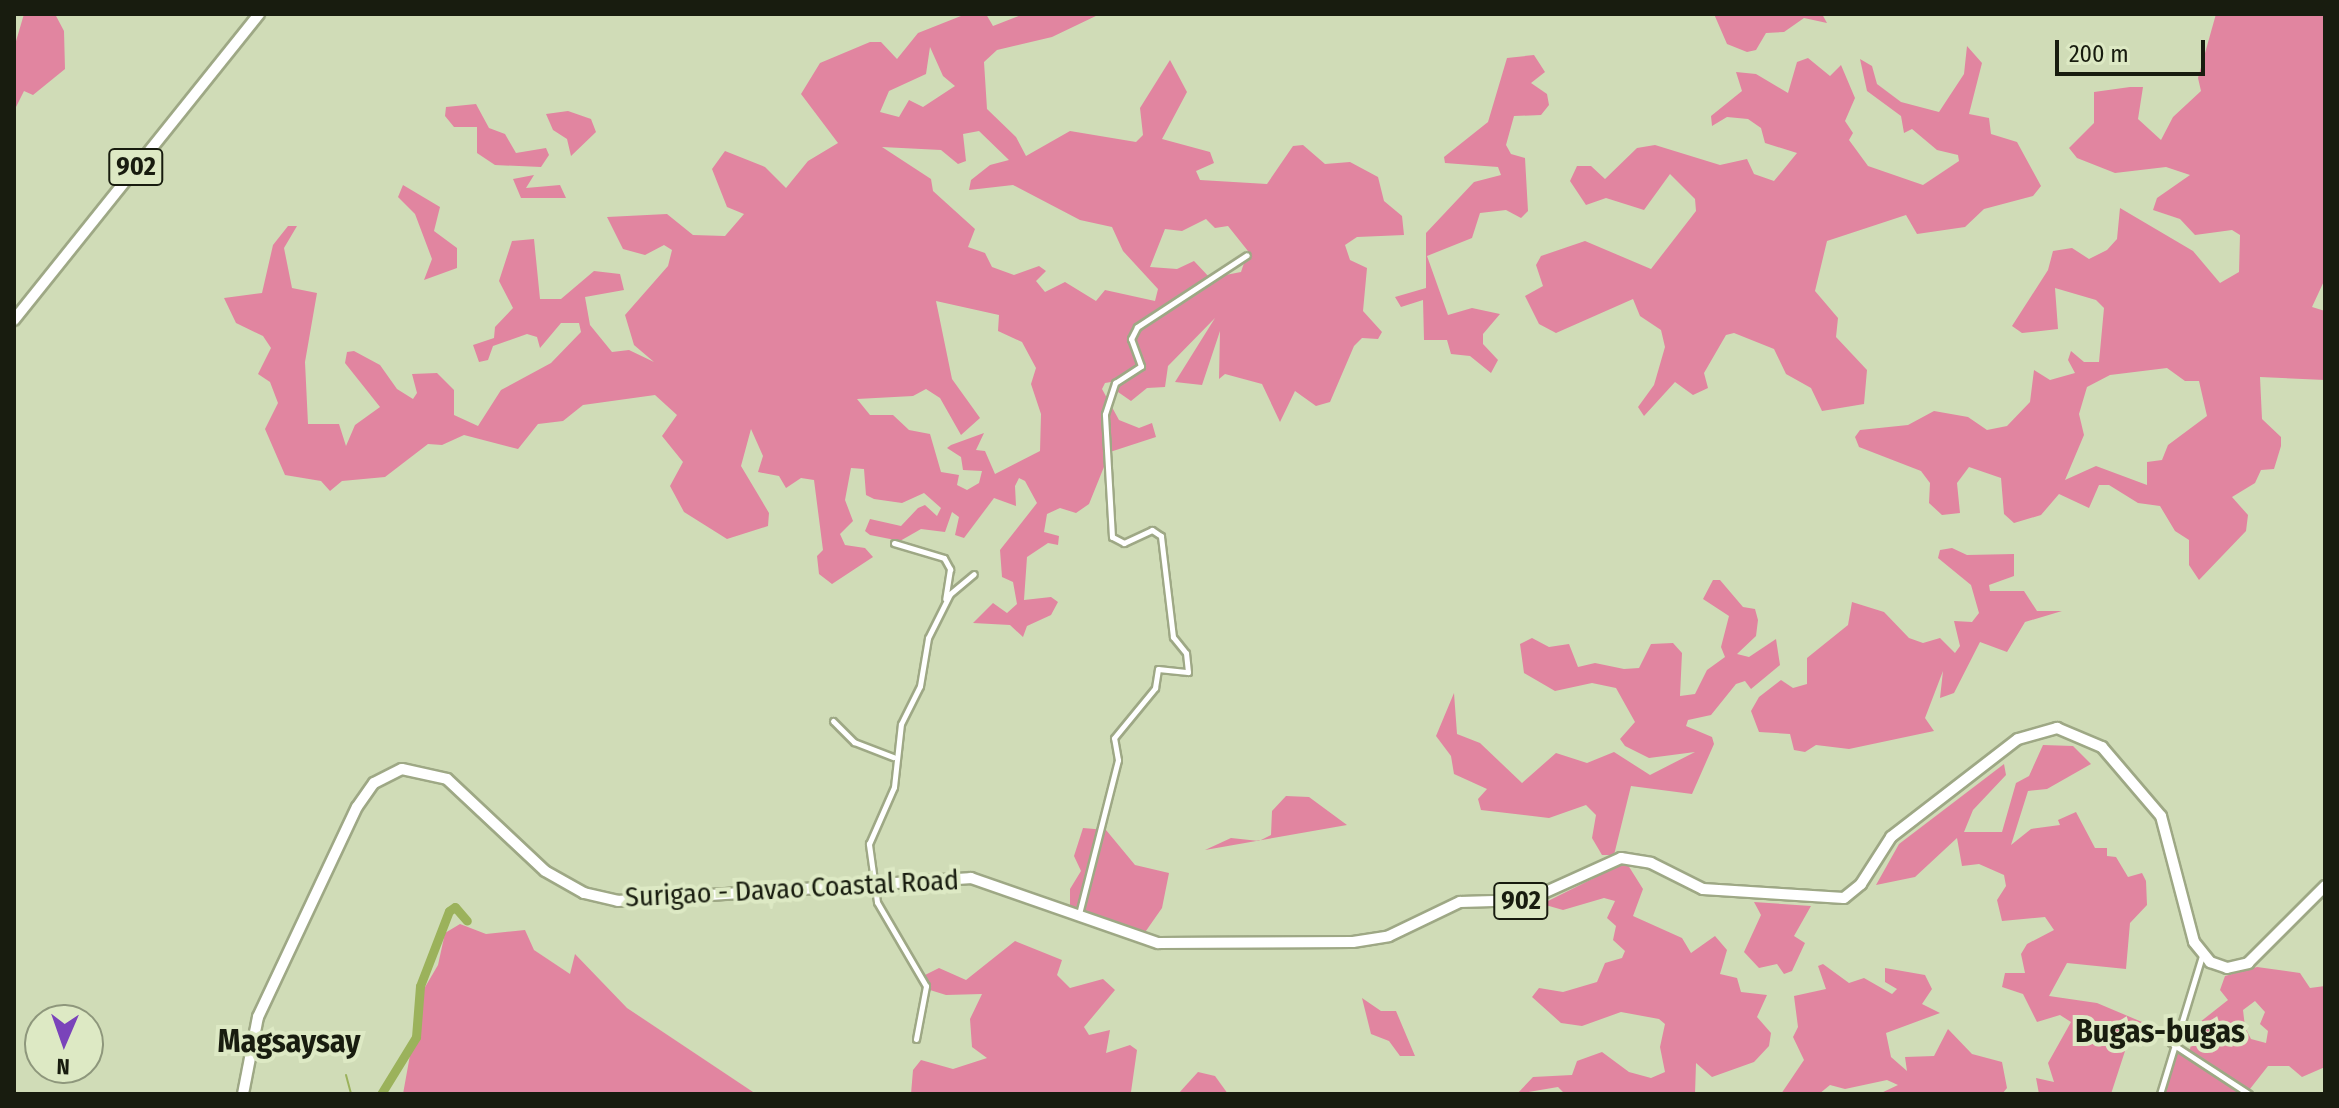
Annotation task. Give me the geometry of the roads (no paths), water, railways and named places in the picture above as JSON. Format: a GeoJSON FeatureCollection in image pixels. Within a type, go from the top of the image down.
{"type":"FeatureCollection","features":[{"type":"Feature","properties":{"kind":"highway","name":"902"},"geometry":{"type":"LineString","coordinates":[[15,316],[259,14]]}},
{"type":"Feature","properties":{"kind":"highway","name":"Surigao - Davao Coastal Road"},"geometry":{"type":"LineString","coordinates":[[243,1094],[258,1017],[362,798],[387,774],[409,768],[436,773],[557,879],[618,901],[983,880],[1169,944],[1371,941],[1453,904],[1528,900],[1621,858],[1651,863],[1703,889],[1838,899],[1857,890],[1887,841],[1938,800],[2018,739],[2057,728],[2102,747],[2161,816],[2202,956]]}},
{"type":"Feature","properties":{"kind":"highway"},"geometry":{"type":"LineString","coordinates":[[2202,956],[2227,968],[2248,963],[2325,886]]}},
{"type":"Feature","properties":{"kind":"street"},"geometry":{"type":"LineString","coordinates":[[1078,915],[1118,760],[1114,738],[1155,688],[1158,669],[1188,672],[1185,650],[1173,637],[1161,536],[1152,530],[1124,543],[1112,537],[1105,414],[1115,383],[1141,364],[1131,339],[1137,327],[1247,255]]}},
{"type":"Feature","properties":{"kind":"street"},"geometry":{"type":"LineString","coordinates":[[894,543],[944,558],[950,569],[944,604],[893,757],[894,787],[869,844],[873,884],[881,910],[925,983],[916,1039]]}},
{"type":"Feature","properties":{"kind":"street"},"geometry":{"type":"LineString","coordinates":[[944,604],[974,574]]}},
{"type":"Feature","properties":{"kind":"street"},"geometry":{"type":"LineString","coordinates":[[833,721],[854,742],[893,757]]}},
{"type":"Feature","properties":{"kind":"street"},"geometry":{"type":"LineString","coordinates":[[2160,1094],[2171,1043],[2202,956]]}},
{"type":"Feature","properties":{"kind":"street"},"geometry":{"type":"LineString","coordinates":[[2171,1043],[2249,1094]]}},
{"type":"Feature","properties":{"kind":"waterway"},"geometry":{"type":"LineString","coordinates":[[381,1094],[416,1037],[420,986],[449,911],[455,907],[467,921]]}},
{"type":"Feature","properties":{"kind":"waterway"},"geometry":{"type":"LineString","coordinates":[[346,1075],[351,1094]]}},
{"type":"Feature","properties":{"kind":"district","name":"Bugas-bugas"},"geometry":{"type":"Point","coordinates":[2160,1031]}},
{"type":"Feature","properties":{"kind":"district","name":"Magsaysay"},"geometry":{"type":"Point","coordinates":[289,1041]}}]}
